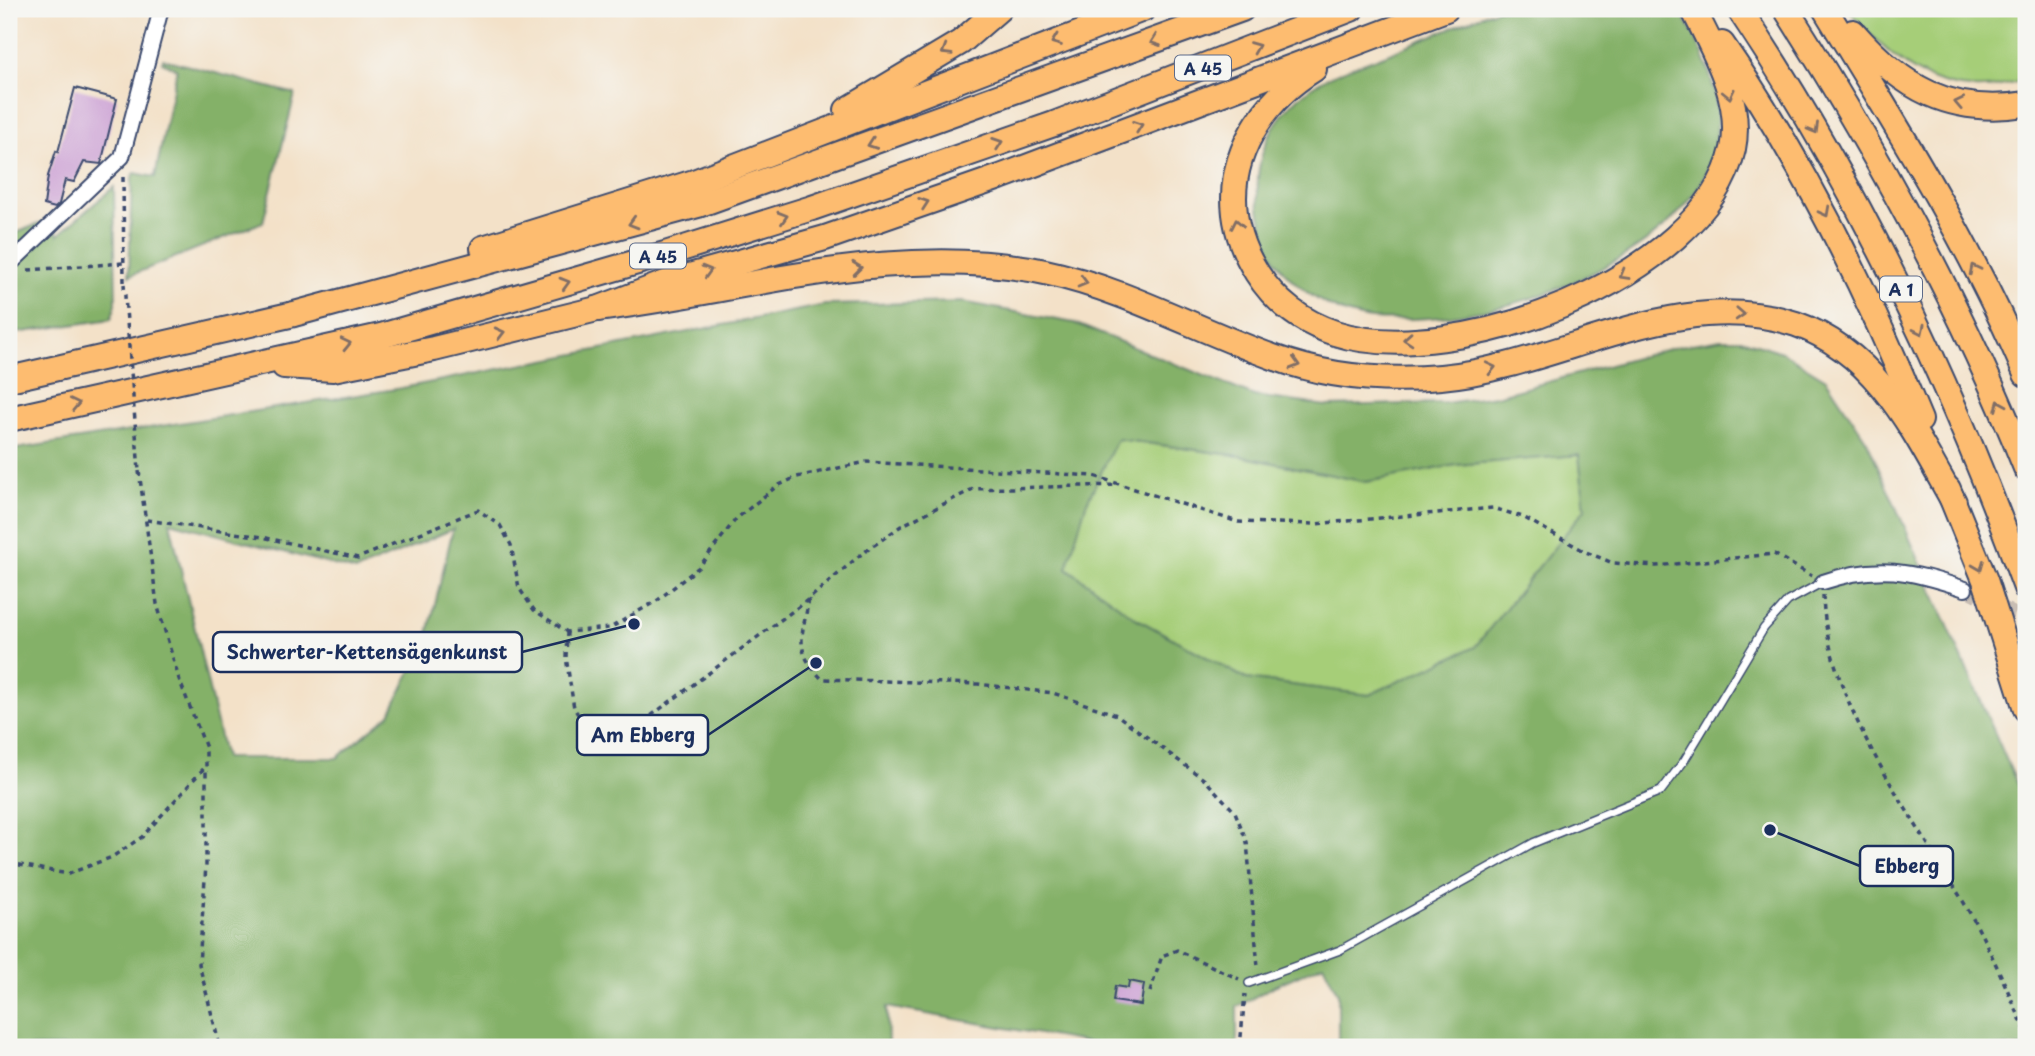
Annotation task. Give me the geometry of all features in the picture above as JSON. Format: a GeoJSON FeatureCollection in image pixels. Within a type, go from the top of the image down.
{"type":"FeatureCollection","features":[{"type":"Feature","properties":{"kind":"highway"},"geometry":{"type":"LineString","coordinates":[[694,181],[862,103],[961,41],[999,9]]}},
{"type":"Feature","properties":{"kind":"highway"},"geometry":{"type":"LineString","coordinates":[[9,363],[251,310],[425,266],[694,181],[1143,9]]}},
{"type":"Feature","properties":{"kind":"highway","name":"A 45"},"geometry":{"type":"LineString","coordinates":[[9,379],[294,314],[698,205],[1242,9]]}},
{"type":"Feature","properties":{"kind":"highway","name":"A 45"},"geometry":{"type":"LineString","coordinates":[[9,419],[381,336],[812,208],[1141,92],[1351,9]]}},
{"type":"Feature","properties":{"kind":"highway"},"geometry":{"type":"LineString","coordinates":[[256,364],[333,369],[434,349],[597,309],[668,282],[825,238],[1000,177],[1446,9]]}},
{"type":"Feature","properties":{"kind":"highway"},"geometry":{"type":"LineString","coordinates":[[1419,19],[1329,60],[1299,78],[1264,113],[1247,142],[1237,172],[1234,189],[1236,223],[1248,258],[1259,276],[1286,308],[1337,334],[1393,340],[1446,337],[1499,327],[1560,305],[1618,279],[1654,256],[1683,232],[1713,196],[1725,173],[1733,147],[1734,121],[1729,93],[1720,63],[1695,9]]}},
{"type":"Feature","properties":{"kind":"highway"},"geometry":{"type":"LineString","coordinates":[[1695,9],[1776,125],[1824,210],[1870,302],[1985,580],[2026,709]]}},
{"type":"Feature","properties":{"kind":"highway","name":"A 1"},"geometry":{"type":"LineString","coordinates":[[1739,9],[1850,192],[1899,287],[1953,399],[2026,588]]}},
{"type":"Feature","properties":{"kind":"highway","name":"A 1"},"geometry":{"type":"LineString","coordinates":[[1786,9],[1834,85],[1936,267],[2026,468]]}},
{"type":"Feature","properties":{"kind":"highway"},"geometry":{"type":"LineString","coordinates":[[1825,9],[1910,151],[2026,374]]}},
{"type":"Feature","properties":{"kind":"highway"},"geometry":{"type":"LineString","coordinates":[[1835,9],[1871,53],[1922,92],[1951,102],[1985,108],[2026,104]]}},
{"type":"Feature","properties":{"kind":"highway"},"geometry":{"type":"LineString","coordinates":[[597,309],[673,300],[854,268],[947,263],[996,265],[1043,272],[1093,285],[1275,358],[1350,376],[1395,380],[1485,370],[1672,320],[1742,313],[1797,325],[1849,353],[1873,373],[1904,415],[1954,502]]}},
{"type":"Feature","properties":{"kind":"street"},"geometry":{"type":"LineString","coordinates":[[16,267],[122,157],[161,9]]}},
{"type":"Feature","properties":{"kind":"street"},"geometry":{"type":"LineString","coordinates":[[1823,582],[1853,572],[1883,569],[1921,574],[1965,589]]}},
{"type":"Feature","properties":{"kind":"lane"},"geometry":{"type":"LineString","coordinates":[[1249,983],[1340,950],[1533,843],[1661,791],[1684,761],[1764,628],[1788,601],[1823,582]]}},
{"type":"Feature","properties":{"kind":"path"},"geometry":{"type":"LineString","coordinates":[[122,157],[124,284],[139,471],[157,604],[180,679],[206,748],[206,865],[199,964],[220,1047]]}},
{"type":"Feature","properties":{"kind":"path"},"geometry":{"type":"LineString","coordinates":[[16,267],[124,263]]}},
{"type":"Feature","properties":{"kind":"path"},"geometry":{"type":"LineString","coordinates":[[147,520],[262,537],[358,558],[478,510],[500,525],[511,545],[519,587],[534,610],[567,632],[610,628],[658,600],[699,566],[736,519],[757,500],[797,477],[866,462],[1094,475],[1238,522],[1314,524],[1493,508],[1523,517],[1586,552],[1613,563],[1656,566],[1774,554],[1823,582],[1824,614],[1852,706],[1885,777],[1960,895],[2026,1032]]}},
{"type":"Feature","properties":{"kind":"path"},"geometry":{"type":"LineString","coordinates":[[567,632],[566,657],[575,708],[602,752],[809,599],[859,556],[901,526],[972,489],[1123,485]]}},
{"type":"Feature","properties":{"kind":"path"},"geometry":{"type":"LineString","coordinates":[[809,599],[801,645],[806,663],[822,679],[978,684],[1053,693],[1117,715],[1205,780],[1235,812],[1247,842],[1259,979]]}},
{"type":"Feature","properties":{"kind":"path"},"geometry":{"type":"LineString","coordinates":[[9,863],[68,874],[111,857],[142,837],[206,765]]}},
{"type":"Feature","properties":{"kind":"path"},"geometry":{"type":"LineString","coordinates":[[1150,992],[1161,956],[1177,950],[1249,983],[1245,989],[1240,1047]]}},
{"type":"Feature","properties":{"kind":"green space"},"geometry":{"type":"Polygon","coordinates":[[[1497,9],[1679,9],[1704,57],[1716,101],[1716,140],[1705,176],[1684,207],[1653,236],[1615,261],[1569,284],[1531,298],[1474,313],[1389,320],[1350,314],[1320,301],[1306,292],[1282,269],[1267,242],[1258,196],[1258,174],[1270,133],[1298,98],[1326,78],[1497,9]]]}},
{"type":"Feature","properties":{"kind":"green space"},"geometry":{"type":"Polygon","coordinates":[[[1848,9],[2026,9],[2026,80],[1983,88],[1942,83],[1906,65],[1876,39],[1848,9]]]}},
{"type":"Feature","properties":{"kind":"green space"},"geometry":{"type":"Polygon","coordinates":[[[163,59],[295,94],[263,222],[129,276],[132,177],[135,173],[155,177],[177,69],[162,62],[163,59]]]}},
{"type":"Feature","properties":{"kind":"green space"},"geometry":{"type":"Polygon","coordinates":[[[114,187],[116,304],[111,319],[9,334],[9,236],[52,218],[58,235],[114,187]]]}},
{"type":"Feature","properties":{"kind":"green space"},"geometry":{"type":"Polygon","coordinates":[[[963,302],[1074,323],[1254,396],[1327,406],[1445,403],[1496,396],[1680,346],[1721,339],[1741,339],[1782,352],[1826,379],[1867,441],[2021,793],[2026,811],[2026,1047],[1338,1047],[1338,994],[1323,964],[1274,986],[1237,1007],[1237,1047],[1113,1047],[887,1007],[888,1047],[9,1047],[9,450],[402,388],[825,305],[963,302]],[[1117,439],[1086,504],[1067,568],[1137,619],[1246,679],[1369,695],[1475,647],[1585,509],[1579,455],[1456,465],[1366,482],[1240,456],[1117,439]],[[170,522],[225,758],[337,758],[390,714],[427,638],[453,529],[356,571],[170,522]]]}},
{"type":"Feature","properties":{"kind":"green space"},"geometry":{"type":"Polygon","coordinates":[[[1117,439],[1240,456],[1366,482],[1456,465],[1579,455],[1585,509],[1475,647],[1369,695],[1246,679],[1137,619],[1066,568],[1086,504],[1117,439]]]}},
{"type":"Feature","properties":{"kind":"building"},"geometry":{"type":"Polygon","coordinates":[[[75,88],[117,99],[101,164],[84,162],[74,182],[65,180],[59,204],[55,208],[44,205],[48,176],[56,151],[58,152],[75,88]]]}},
{"type":"Feature","properties":{"kind":"building"},"geometry":{"type":"Polygon","coordinates":[[[1129,981],[1144,984],[1141,1005],[1113,1001],[1115,986],[1128,988],[1129,981]]]}},
{"type":"Feature","properties":{"kind":"waterway"},"geometry":{"type":"LineString","coordinates":[[9,542],[9,548]]}},
{"type":"Feature","properties":{"kind":"tunnel"},"geometry":{"type":"LineString","coordinates":[[1965,589],[2026,620]]}},
{"type":"Feature","properties":{"kind":"place","name":"Schwerter-Kettensägenkunst"},"geometry":{"type":"Point","coordinates":[634,624]}},
{"type":"Feature","properties":{"kind":"place","name":"Am Ebberg"},"geometry":{"type":"Point","coordinates":[816,663]}},
{"type":"Feature","properties":{"kind":"place","name":"Ebberg"},"geometry":{"type":"Point","coordinates":[1770,830]}}]}
